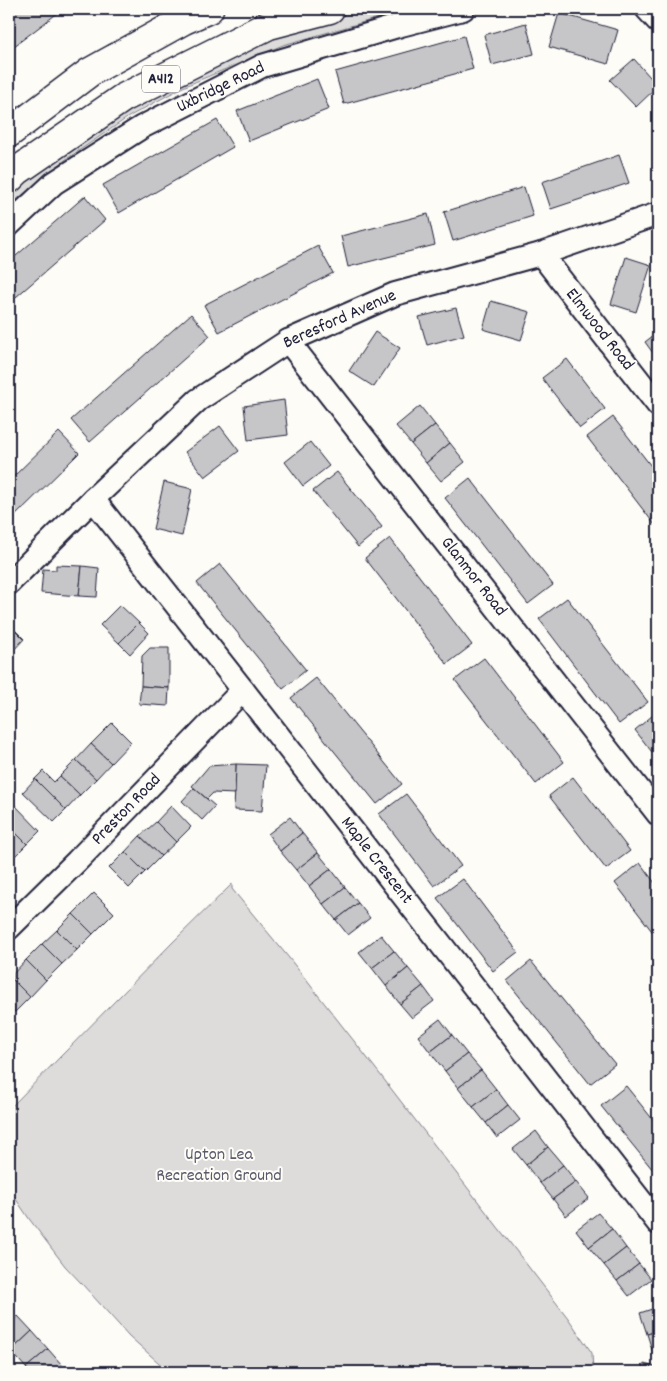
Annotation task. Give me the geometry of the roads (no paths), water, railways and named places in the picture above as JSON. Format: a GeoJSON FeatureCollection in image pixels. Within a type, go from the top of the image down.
{"type":"FeatureCollection","features":[{"type":"Feature","properties":{"kind":"main road","name":"A412"},"geometry":{"type":"LineString","coordinates":[[9,133],[90,72],[184,20],[209,9]]}},
{"type":"Feature","properties":{"kind":"main road","name":"Uxbridge Road"},"geometry":{"type":"LineString","coordinates":[[9,179],[17,171],[123,98],[269,25],[330,9]]}},
{"type":"Feature","properties":{"kind":"street","name":"Uxbridge Road"},"geometry":{"type":"LineString","coordinates":[[9,225],[54,183],[142,127],[262,66],[401,25],[463,9]]}},
{"type":"Feature","properties":{"kind":"street"},"geometry":{"type":"LineString","coordinates":[[647,9],[658,21]]}},
{"type":"Feature","properties":{"kind":"street","name":"Beresford Avenue"},"geometry":{"type":"LineString","coordinates":[[9,583],[93,499],[198,400],[288,341],[395,294],[541,254],[658,214]]}},
{"type":"Feature","properties":{"kind":"street","name":"Elmwood Road"},"geometry":{"type":"LineString","coordinates":[[541,254],[658,406]]}},
{"type":"Feature","properties":{"kind":"street","name":"Glanmor Road"},"geometry":{"type":"LineString","coordinates":[[288,341],[658,814]]}},
{"type":"Feature","properties":{"kind":"street","name":"Maple Crescent"},"geometry":{"type":"LineString","coordinates":[[93,499],[658,1223]]}},
{"type":"Feature","properties":{"kind":"street","name":"Preston Road"},"geometry":{"type":"LineString","coordinates":[[9,928],[243,690]]}},
{"type":"Feature","properties":{"kind":"park label","name":"Upton Lea Recreation Ground"},"geometry":{"type":"Point","coordinates":[219,1165]}}]}
